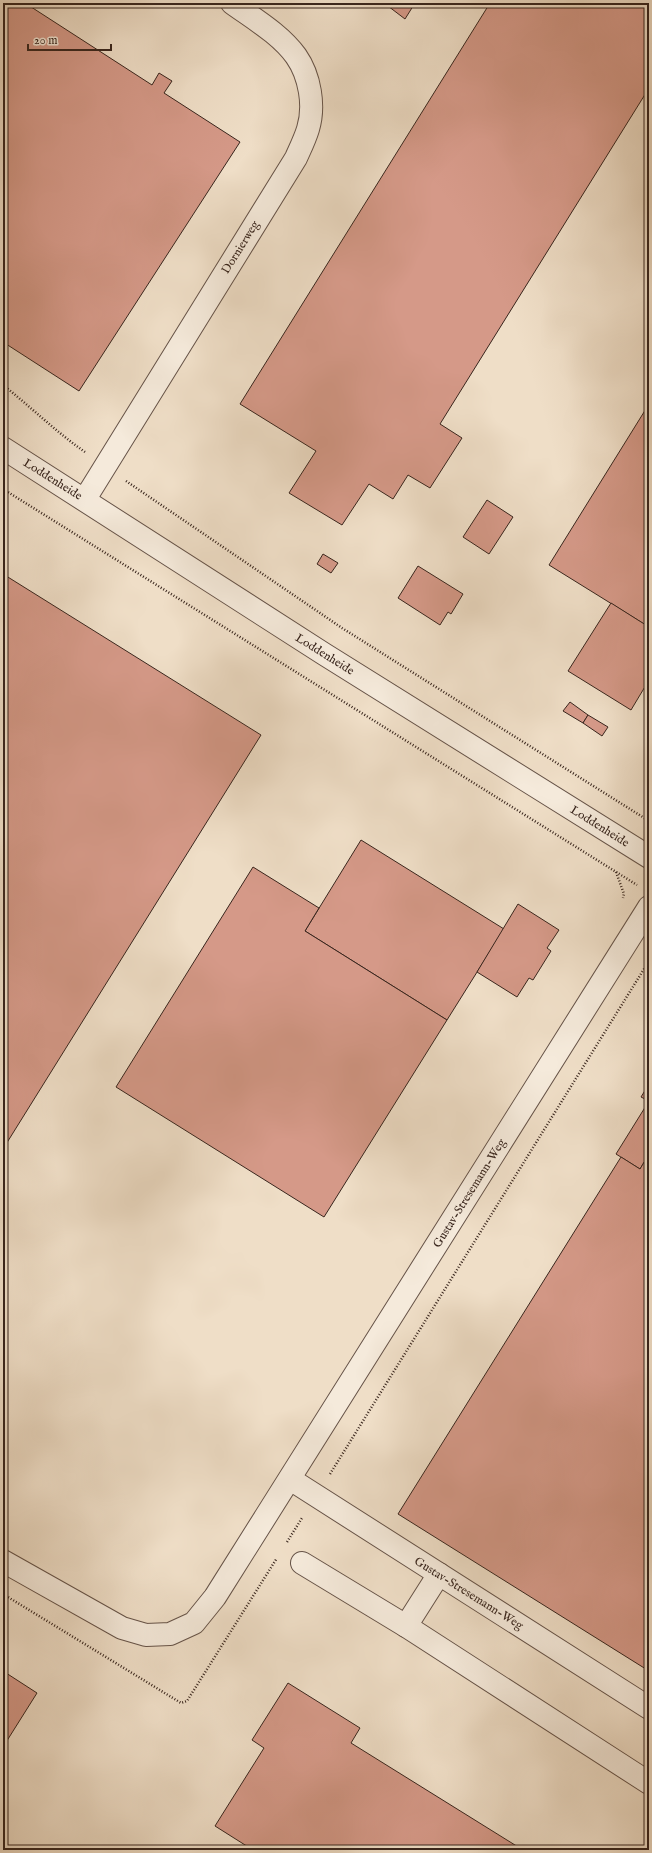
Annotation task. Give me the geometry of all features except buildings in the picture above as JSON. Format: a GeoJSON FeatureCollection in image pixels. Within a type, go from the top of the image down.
{"type":"FeatureCollection","features":[{"type":"Feature","properties":{"kind":"street","name":"Dornierweg"},"geometry":{"type":"LineString","coordinates":[[85,499],[104,466],[296,158],[308,129],[312,105],[307,80],[296,56],[274,34],[232,3]]}},
{"type":"Feature","properties":{"kind":"street","name":"Loddenheide"},"geometry":{"type":"LineString","coordinates":[[3,448],[85,499],[324,654],[649,857]]}},
{"type":"Feature","properties":{"kind":"street","name":"Gustav-Stresemann-Weg"},"geometry":{"type":"LineString","coordinates":[[3,1561],[122,1628],[146,1635],[170,1634],[194,1624],[215,1597],[290,1478],[646,898]]}},
{"type":"Feature","properties":{"kind":"street","name":"Gustav-Stresemann-Weg"},"geometry":{"type":"LineString","coordinates":[[290,1478],[649,1708]]}},
{"type":"Feature","properties":{"kind":"street"},"geometry":{"type":"LineString","coordinates":[[302,1563],[406,1626],[649,1783]]}},
{"type":"Feature","properties":{"kind":"street"},"geometry":{"type":"LineString","coordinates":[[406,1626],[440,1574]]}},
{"type":"Feature","properties":{"kind":"path"},"geometry":{"type":"LineString","coordinates":[[3,385],[37,412],[66,439],[342,628],[649,821]]}},
{"type":"Feature","properties":{"kind":"path"},"geometry":{"type":"LineString","coordinates":[[3,489],[616,872],[646,898]]}},
{"type":"Feature","properties":{"kind":"path"},"geometry":{"type":"LineString","coordinates":[[616,872],[624,894],[623,902]]}}]}
